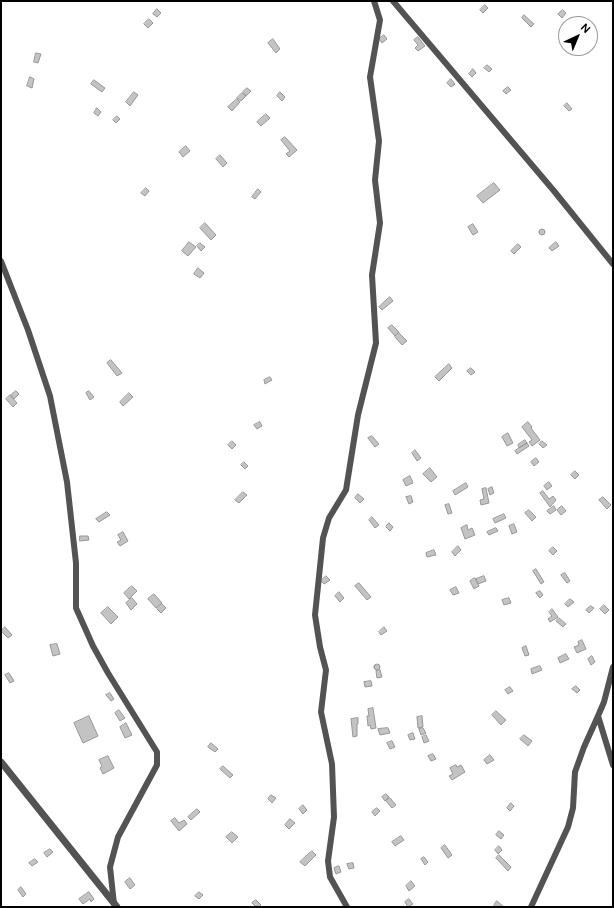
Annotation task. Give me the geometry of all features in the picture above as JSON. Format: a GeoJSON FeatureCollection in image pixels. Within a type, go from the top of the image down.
{"type":"FeatureCollection","features":[{"type":"Feature","properties":{"kind":"street"},"geometry":{"type":"LineString","coordinates":[[347,907],[330,877],[328,861],[334,817],[332,764],[321,712],[326,670],[320,647],[315,615],[322,538],[329,518],[346,490],[358,415],[376,343],[372,275],[380,223],[375,180],[379,141],[370,77],[380,20],[374,1]]}},
{"type":"Feature","properties":{"kind":"street"},"geometry":{"type":"LineString","coordinates":[[393,1],[549,185],[613,264]]}},
{"type":"Feature","properties":{"kind":"street"},"geometry":{"type":"LineString","coordinates":[[1,261],[28,330],[50,396],[67,482],[76,563],[76,608],[93,646],[108,673],[157,752],[157,765],[118,837],[110,867],[115,905]]}},
{"type":"Feature","properties":{"kind":"street"},"geometry":{"type":"LineString","coordinates":[[531,907],[568,827],[573,808],[575,772],[584,747],[604,702],[613,667]]}},
{"type":"Feature","properties":{"kind":"street"},"geometry":{"type":"LineString","coordinates":[[598,716],[613,765]]}},
{"type":"Feature","properties":{"kind":"street"},"geometry":{"type":"LineString","coordinates":[[1,762],[115,905]]}},
{"type":"Feature","properties":{"kind":"building"},"geometry":{"type":"Polygon","coordinates":[[[485,5],[488,8],[483,13],[480,10],[485,5]]]}},
{"type":"Feature","properties":{"kind":"building"},"geometry":{"type":"Polygon","coordinates":[[[157,9],[161,13],[157,17],[153,14],[157,9]]]}},
{"type":"Feature","properties":{"kind":"building"},"geometry":{"type":"Polygon","coordinates":[[[563,10],[566,13],[564,16],[560,16],[558,14],[563,10]]]}},
{"type":"Feature","properties":{"kind":"building"},"geometry":{"type":"Polygon","coordinates":[[[524,15],[534,24],[531,27],[522,18],[524,15]]]}},
{"type":"Feature","properties":{"kind":"building"},"geometry":{"type":"Polygon","coordinates":[[[149,19],[153,23],[148,28],[144,24],[149,19]]]}},
{"type":"Feature","properties":{"kind":"building"},"geometry":{"type":"Polygon","coordinates":[[[384,35],[387,39],[382,43],[379,39],[384,35]]]}},
{"type":"Feature","properties":{"kind":"building"},"geometry":{"type":"Polygon","coordinates":[[[418,37],[425,46],[418,51],[415,48],[418,45],[414,40],[418,37]]]}},
{"type":"Feature","properties":{"kind":"building"},"geometry":{"type":"Polygon","coordinates":[[[273,39],[280,49],[276,53],[268,43],[273,39]]]}},
{"type":"Feature","properties":{"kind":"building"},"geometry":{"type":"Polygon","coordinates":[[[36,53],[41,54],[38,63],[34,62],[36,53]]]}},
{"type":"Feature","properties":{"kind":"building"},"geometry":{"type":"Polygon","coordinates":[[[487,65],[492,69],[489,72],[484,68],[487,65]]]}},
{"type":"Feature","properties":{"kind":"building"},"geometry":{"type":"Polygon","coordinates":[[[473,69],[476,73],[472,77],[469,74],[473,69]]]}},
{"type":"Feature","properties":{"kind":"building"},"geometry":{"type":"Polygon","coordinates":[[[30,77],[34,79],[32,88],[27,86],[30,77]]]}},
{"type":"Feature","properties":{"kind":"building"},"geometry":{"type":"Polygon","coordinates":[[[451,79],[455,84],[451,87],[447,83],[451,79]]]}},
{"type":"Feature","properties":{"kind":"building"},"geometry":{"type":"Polygon","coordinates":[[[94,80],[105,88],[102,92],[91,84],[94,80]]]}},
{"type":"Feature","properties":{"kind":"building"},"geometry":{"type":"Polygon","coordinates":[[[508,87],[511,90],[506,94],[503,91],[508,87]]]}},
{"type":"Feature","properties":{"kind":"building"},"geometry":{"type":"Polygon","coordinates":[[[247,88],[251,91],[246,96],[243,92],[247,88]]]}},
{"type":"Feature","properties":{"kind":"building"},"geometry":{"type":"Polygon","coordinates":[[[134,92],[138,95],[130,106],[126,102],[134,92]]]}},
{"type":"Feature","properties":{"kind":"building"},"geometry":{"type":"Polygon","coordinates":[[[280,92],[285,97],[282,101],[277,96],[280,92]]]}},
{"type":"Feature","properties":{"kind":"building"},"geometry":{"type":"Polygon","coordinates":[[[242,93],[246,96],[241,101],[237,98],[242,93]]]}},
{"type":"Feature","properties":{"kind":"building"},"geometry":{"type":"Polygon","coordinates":[[[237,99],[240,102],[232,111],[228,107],[237,99]]]}},
{"type":"Feature","properties":{"kind":"building"},"geometry":{"type":"Polygon","coordinates":[[[567,103],[572,109],[569,111],[564,106],[567,103]]]}},
{"type":"Feature","properties":{"kind":"building"},"geometry":{"type":"Polygon","coordinates":[[[97,108],[101,112],[98,116],[94,113],[97,108]]]}},
{"type":"Feature","properties":{"kind":"building"},"geometry":{"type":"Polygon","coordinates":[[[266,114],[270,118],[261,126],[257,122],[266,114]]]}},
{"type":"Feature","properties":{"kind":"building"},"geometry":{"type":"Polygon","coordinates":[[[117,116],[120,119],[116,123],[113,120],[117,116]]]}},
{"type":"Feature","properties":{"kind":"building"},"geometry":{"type":"Polygon","coordinates":[[[285,137],[297,150],[289,157],[286,154],[290,151],[281,140],[285,137]]]}},
{"type":"Feature","properties":{"kind":"building"},"geometry":{"type":"Polygon","coordinates":[[[186,146],[190,151],[183,157],[179,152],[186,146]]]}},
{"type":"Feature","properties":{"kind":"building"},"geometry":{"type":"Polygon","coordinates":[[[220,155],[227,163],[223,167],[216,159],[220,155]]]}},
{"type":"Feature","properties":{"kind":"building"},"geometry":{"type":"Polygon","coordinates":[[[494,183],[500,190],[483,203],[477,196],[494,183]]]}},
{"type":"Feature","properties":{"kind":"building"},"geometry":{"type":"Polygon","coordinates":[[[146,188],[149,191],[145,196],[141,193],[146,188]]]}},
{"type":"Feature","properties":{"kind":"building"},"geometry":{"type":"Polygon","coordinates":[[[258,189],[261,192],[255,199],[252,197],[258,189]]]}},
{"type":"Feature","properties":{"kind":"building"},"geometry":{"type":"Polygon","coordinates":[[[205,223],[216,235],[211,240],[200,228],[205,223]]]}},
{"type":"Feature","properties":{"kind":"building"},"geometry":{"type":"Polygon","coordinates":[[[473,224],[478,232],[473,235],[468,227],[473,224]]]}},
{"type":"Feature","properties":{"kind":"building"},"geometry":{"type":"Polygon","coordinates":[[[542,229],[545,232],[542,235],[539,232],[542,229]]]}},
{"type":"Feature","properties":{"kind":"building"},"geometry":{"type":"Polygon","coordinates":[[[189,242],[196,247],[188,256],[182,251],[189,242]]]}},
{"type":"Feature","properties":{"kind":"building"},"geometry":{"type":"Polygon","coordinates":[[[556,242],[559,246],[552,251],[549,248],[556,242]]]}},
{"type":"Feature","properties":{"kind":"building"},"geometry":{"type":"Polygon","coordinates":[[[200,243],[205,247],[201,251],[197,246],[200,243]]]}},
{"type":"Feature","properties":{"kind":"building"},"geometry":{"type":"Polygon","coordinates":[[[518,244],[521,247],[514,254],[511,251],[518,244]]]}},
{"type":"Feature","properties":{"kind":"building"},"geometry":{"type":"Polygon","coordinates":[[[198,268],[204,273],[200,278],[194,274],[198,268]]]}},
{"type":"Feature","properties":{"kind":"building"},"geometry":{"type":"Polygon","coordinates":[[[390,297],[393,301],[382,310],[379,307],[390,297]]]}},
{"type":"Feature","properties":{"kind":"building"},"geometry":{"type":"Polygon","coordinates":[[[392,325],[399,332],[395,336],[388,328],[392,325]]]}},
{"type":"Feature","properties":{"kind":"building"},"geometry":{"type":"Polygon","coordinates":[[[399,333],[407,341],[402,345],[395,337],[399,333]]]}},
{"type":"Feature","properties":{"kind":"building"},"geometry":{"type":"Polygon","coordinates":[[[111,360],[122,373],[117,376],[107,363],[111,360]]]}},
{"type":"Feature","properties":{"kind":"building"},"geometry":{"type":"Polygon","coordinates":[[[449,364],[452,368],[439,381],[435,377],[449,364]]]}},
{"type":"Feature","properties":{"kind":"building"},"geometry":{"type":"Polygon","coordinates":[[[471,368],[475,372],[471,375],[467,371],[471,368]]]}},
{"type":"Feature","properties":{"kind":"building"},"geometry":{"type":"Polygon","coordinates":[[[270,377],[272,380],[265,384],[264,380],[270,377]]]}},
{"type":"Feature","properties":{"kind":"building"},"geometry":{"type":"Polygon","coordinates":[[[16,391],[19,394],[14,399],[11,395],[16,391]]]}},
{"type":"Feature","properties":{"kind":"building"},"geometry":{"type":"Polygon","coordinates":[[[89,391],[94,397],[90,400],[86,393],[89,391]]]}},
{"type":"Feature","properties":{"kind":"building"},"geometry":{"type":"Polygon","coordinates":[[[129,393],[133,397],[123,406],[120,402],[129,393]]]}},
{"type":"Feature","properties":{"kind":"building"},"geometry":{"type":"Polygon","coordinates":[[[10,395],[17,403],[13,407],[6,399],[10,395]]]}},
{"type":"Feature","properties":{"kind":"building"},"geometry":{"type":"Polygon","coordinates":[[[260,422],[262,426],[257,429],[254,425],[260,422]]]}},
{"type":"Feature","properties":{"kind":"building"},"geometry":{"type":"Polygon","coordinates":[[[528,422],[540,440],[532,446],[529,442],[532,440],[522,427],[528,422]]]}},
{"type":"Feature","properties":{"kind":"building"},"geometry":{"type":"Polygon","coordinates":[[[508,433],[513,443],[507,446],[502,437],[508,433]]]}},
{"type":"Feature","properties":{"kind":"building"},"geometry":{"type":"Polygon","coordinates":[[[372,436],[379,444],[375,447],[368,438],[372,436]]]}},
{"type":"Feature","properties":{"kind":"building"},"geometry":{"type":"Polygon","coordinates":[[[525,440],[527,443],[519,448],[518,445],[525,440]]]}},
{"type":"Feature","properties":{"kind":"building"},"geometry":{"type":"Polygon","coordinates":[[[232,441],[236,445],[232,449],[228,445],[232,441]]]}},
{"type":"Feature","properties":{"kind":"building"},"geometry":{"type":"Polygon","coordinates":[[[542,441],[547,445],[543,448],[539,444],[542,441]]]}},
{"type":"Feature","properties":{"kind":"building"},"geometry":{"type":"Polygon","coordinates":[[[527,443],[529,446],[517,454],[515,451],[527,443]]]}},
{"type":"Feature","properties":{"kind":"building"},"geometry":{"type":"Polygon","coordinates":[[[415,450],[421,458],[417,461],[412,453],[415,450]]]}},
{"type":"Feature","properties":{"kind":"building"},"geometry":{"type":"Polygon","coordinates":[[[536,458],[539,462],[534,466],[531,462],[536,458]]]}},
{"type":"Feature","properties":{"kind":"building"},"geometry":{"type":"Polygon","coordinates":[[[244,462],[248,466],[245,469],[241,465],[244,462]]]}},
{"type":"Feature","properties":{"kind":"building"},"geometry":{"type":"Polygon","coordinates":[[[430,468],[437,477],[431,482],[423,474],[430,468]]]}},
{"type":"Feature","properties":{"kind":"building"},"geometry":{"type":"Polygon","coordinates":[[[575,471],[579,475],[575,479],[571,475],[575,471]]]}},
{"type":"Feature","properties":{"kind":"building"},"geometry":{"type":"Polygon","coordinates":[[[410,476],[413,483],[406,486],[403,480],[410,476]]]}},
{"type":"Feature","properties":{"kind":"building"},"geometry":{"type":"Polygon","coordinates":[[[549,482],[552,486],[547,490],[544,486],[549,482]]]}},
{"type":"Feature","properties":{"kind":"building"},"geometry":{"type":"Polygon","coordinates":[[[466,483],[468,487],[455,495],[453,491],[466,483]]]}},
{"type":"Feature","properties":{"kind":"building"},"geometry":{"type":"Polygon","coordinates":[[[492,487],[494,493],[490,495],[488,489],[492,487]]]}},
{"type":"Feature","properties":{"kind":"building"},"geometry":{"type":"Polygon","coordinates":[[[486,488],[489,503],[481,505],[480,500],[484,499],[482,489],[486,488]]]}},
{"type":"Feature","properties":{"kind":"building"},"geometry":{"type":"Polygon","coordinates":[[[543,491],[549,499],[553,496],[556,500],[550,507],[540,493],[543,491]]]}},
{"type":"Feature","properties":{"kind":"building"},"geometry":{"type":"Polygon","coordinates":[[[243,492],[247,495],[239,503],[235,500],[243,492]]]}},
{"type":"Feature","properties":{"kind":"building"},"geometry":{"type":"Polygon","coordinates":[[[358,494],[364,499],[360,503],[355,498],[358,494]]]}},
{"type":"Feature","properties":{"kind":"building"},"geometry":{"type":"Polygon","coordinates":[[[411,496],[413,502],[409,504],[406,497],[411,496]]]}},
{"type":"Feature","properties":{"kind":"building"},"geometry":{"type":"Polygon","coordinates":[[[603,497],[611,505],[607,509],[599,500],[603,497]]]}},
{"type":"Feature","properties":{"kind":"building"},"geometry":{"type":"Polygon","coordinates":[[[449,504],[452,513],[448,514],[445,505],[449,504]]]}},
{"type":"Feature","properties":{"kind":"building"},"geometry":{"type":"Polygon","coordinates":[[[554,506],[556,510],[550,514],[547,511],[554,506]]]}},
{"type":"Feature","properties":{"kind":"building"},"geometry":{"type":"Polygon","coordinates":[[[562,506],[566,511],[561,515],[557,510],[562,506]]]}},
{"type":"Feature","properties":{"kind":"building"},"geometry":{"type":"Polygon","coordinates":[[[529,510],[536,517],[532,521],[525,513],[529,510]]]}},
{"type":"Feature","properties":{"kind":"building"},"geometry":{"type":"Polygon","coordinates":[[[107,512],[110,515],[99,522],[96,519],[107,512]]]}},
{"type":"Feature","properties":{"kind":"building"},"geometry":{"type":"Polygon","coordinates":[[[504,514],[506,518],[495,523],[493,519],[504,514]]]}},
{"type":"Feature","properties":{"kind":"building"},"geometry":{"type":"Polygon","coordinates":[[[372,517],[379,525],[375,528],[369,520],[372,517]]]}},
{"type":"Feature","properties":{"kind":"building"},"geometry":{"type":"Polygon","coordinates":[[[389,523],[393,527],[390,531],[386,527],[389,523]]]}},
{"type":"Feature","properties":{"kind":"building"},"geometry":{"type":"Polygon","coordinates":[[[514,524],[517,532],[512,534],[509,526],[514,524]]]}},
{"type":"Feature","properties":{"kind":"building"},"geometry":{"type":"Polygon","coordinates":[[[467,525],[468,530],[472,528],[475,535],[465,539],[461,528],[467,525]]]}},
{"type":"Feature","properties":{"kind":"building"},"geometry":{"type":"Polygon","coordinates":[[[496,528],[498,531],[489,535],[487,532],[496,528]]]}},
{"type":"Feature","properties":{"kind":"building"},"geometry":{"type":"Polygon","coordinates":[[[123,532],[128,541],[120,546],[117,542],[121,540],[118,535],[123,532]]]}},
{"type":"Feature","properties":{"kind":"building"},"geometry":{"type":"Polygon","coordinates":[[[80,536],[88,536],[89,540],[80,541],[80,536]]]}},
{"type":"Feature","properties":{"kind":"building"},"geometry":{"type":"Polygon","coordinates":[[[458,546],[461,550],[455,556],[452,552],[458,546]]]}},
{"type":"Feature","properties":{"kind":"building"},"geometry":{"type":"Polygon","coordinates":[[[553,547],[557,551],[553,555],[549,551],[553,547]]]}},
{"type":"Feature","properties":{"kind":"building"},"geometry":{"type":"Polygon","coordinates":[[[434,550],[436,555],[427,557],[426,553],[434,550]]]}},
{"type":"Feature","properties":{"kind":"building"},"geometry":{"type":"Polygon","coordinates":[[[536,569],[544,582],[541,584],[533,571],[536,569]]]}},
{"type":"Feature","properties":{"kind":"building"},"geometry":{"type":"Polygon","coordinates":[[[565,573],[570,581],[567,583],[561,575],[565,573]]]}},
{"type":"Feature","properties":{"kind":"building"},"geometry":{"type":"Polygon","coordinates":[[[326,576],[330,580],[324,584],[321,581],[326,576]]]}},
{"type":"Feature","properties":{"kind":"building"},"geometry":{"type":"Polygon","coordinates":[[[484,576],[486,581],[478,584],[476,579],[484,576]]]}},
{"type":"Feature","properties":{"kind":"building"},"geometry":{"type":"Polygon","coordinates":[[[475,578],[479,586],[474,589],[470,581],[475,578]]]}},
{"type":"Feature","properties":{"kind":"building"},"geometry":{"type":"Polygon","coordinates":[[[359,583],[371,597],[367,600],[355,586],[359,583]]]}},
{"type":"Feature","properties":{"kind":"building"},"geometry":{"type":"Polygon","coordinates":[[[132,586],[137,591],[129,599],[124,593],[132,586]]]}},
{"type":"Feature","properties":{"kind":"building"},"geometry":{"type":"Polygon","coordinates":[[[456,587],[459,593],[453,595],[450,590],[456,587]]]}},
{"type":"Feature","properties":{"kind":"building"},"geometry":{"type":"Polygon","coordinates":[[[540,591],[543,595],[540,598],[536,593],[540,591]]]}},
{"type":"Feature","properties":{"kind":"building"},"geometry":{"type":"Polygon","coordinates":[[[339,592],[344,598],[340,602],[335,596],[339,592]]]}},
{"type":"Feature","properties":{"kind":"building"},"geometry":{"type":"Polygon","coordinates":[[[154,594],[162,603],[156,608],[148,599],[154,594]]]}},
{"type":"Feature","properties":{"kind":"building"},"geometry":{"type":"Polygon","coordinates":[[[132,598],[137,604],[131,610],[126,603],[132,598]]]}},
{"type":"Feature","properties":{"kind":"building"},"geometry":{"type":"Polygon","coordinates":[[[509,598],[511,603],[504,605],[502,600],[509,598]]]}},
{"type":"Feature","properties":{"kind":"building"},"geometry":{"type":"Polygon","coordinates":[[[570,599],[574,602],[568,607],[565,604],[570,599]]]}},
{"type":"Feature","properties":{"kind":"building"},"geometry":{"type":"Polygon","coordinates":[[[162,604],[166,608],[161,613],[157,609],[162,604]]]}},
{"type":"Feature","properties":{"kind":"building"},"geometry":{"type":"Polygon","coordinates":[[[604,605],[609,610],[605,614],[600,609],[604,605]]]}},
{"type":"Feature","properties":{"kind":"building"},"geometry":{"type":"Polygon","coordinates":[[[591,606],[594,608],[589,613],[586,610],[591,606]]]}},
{"type":"Feature","properties":{"kind":"building"},"geometry":{"type":"Polygon","coordinates":[[[108,607],[118,617],[111,624],[101,613],[108,607]]]}},
{"type":"Feature","properties":{"kind":"building"},"geometry":{"type":"Polygon","coordinates":[[[552,609],[558,617],[550,622],[548,619],[552,616],[549,612],[552,609]]]}},
{"type":"Feature","properties":{"kind":"building"},"geometry":{"type":"Polygon","coordinates":[[[559,618],[566,624],[563,627],[556,621],[559,618]]]}},
{"type":"Feature","properties":{"kind":"building"},"geometry":{"type":"Polygon","coordinates":[[[5,627],[12,635],[8,638],[1,631],[5,627]]]}},
{"type":"Feature","properties":{"kind":"building"},"geometry":{"type":"Polygon","coordinates":[[[384,627],[387,631],[381,635],[379,632],[384,627]]]}},
{"type":"Feature","properties":{"kind":"building"},"geometry":{"type":"Polygon","coordinates":[[[582,640],[586,649],[577,653],[574,647],[579,645],[578,642],[582,640]]]}},
{"type":"Feature","properties":{"kind":"building"},"geometry":{"type":"Polygon","coordinates":[[[57,644],[60,654],[53,656],[50,645],[57,644]]]}},
{"type":"Feature","properties":{"kind":"building"},"geometry":{"type":"Polygon","coordinates":[[[526,646],[529,655],[525,656],[522,648],[526,646]]]}},
{"type":"Feature","properties":{"kind":"building"},"geometry":{"type":"Polygon","coordinates":[[[566,654],[569,659],[560,663],[558,658],[566,654]]]}},
{"type":"Feature","properties":{"kind":"building"},"geometry":{"type":"Polygon","coordinates":[[[592,656],[595,662],[591,665],[588,659],[592,656]]]}},
{"type":"Feature","properties":{"kind":"building"},"geometry":{"type":"Polygon","coordinates":[[[377,664],[380,667],[377,670],[374,667],[377,664]]]}},
{"type":"Feature","properties":{"kind":"building"},"geometry":{"type":"Polygon","coordinates":[[[540,666],[542,670],[532,674],[531,669],[540,666]]]}},
{"type":"Feature","properties":{"kind":"building"},"geometry":{"type":"Polygon","coordinates":[[[380,670],[382,677],[377,678],[376,671],[380,670]]]}},
{"type":"Feature","properties":{"kind":"building"},"geometry":{"type":"Polygon","coordinates":[[[9,673],[14,681],[10,683],[5,675],[9,673]]]}},
{"type":"Feature","properties":{"kind":"building"},"geometry":{"type":"Polygon","coordinates":[[[371,681],[372,686],[365,687],[364,682],[371,681]]]}},
{"type":"Feature","properties":{"kind":"building"},"geometry":{"type":"Polygon","coordinates":[[[576,686],[580,690],[577,693],[572,689],[576,686]]]}},
{"type":"Feature","properties":{"kind":"building"},"geometry":{"type":"Polygon","coordinates":[[[510,687],[513,691],[508,694],[505,690],[510,687]]]}},
{"type":"Feature","properties":{"kind":"building"},"geometry":{"type":"Polygon","coordinates":[[[110,693],[114,699],[111,701],[106,695],[110,693]]]}},
{"type":"Feature","properties":{"kind":"building"},"geometry":{"type":"Polygon","coordinates":[[[373,708],[376,728],[371,729],[370,725],[368,726],[367,716],[369,716],[368,709],[373,708]]]}},
{"type":"Feature","properties":{"kind":"building"},"geometry":{"type":"Polygon","coordinates":[[[119,710],[125,718],[120,721],[115,713],[119,710]]]}},
{"type":"Feature","properties":{"kind":"building"},"geometry":{"type":"Polygon","coordinates":[[[496,711],[506,720],[501,725],[492,715],[496,711]]]}},
{"type":"Feature","properties":{"kind":"building"},"geometry":{"type":"Polygon","coordinates":[[[89,716],[98,736],[83,743],[74,723],[89,716]]]}},
{"type":"Feature","properties":{"kind":"building"},"geometry":{"type":"Polygon","coordinates":[[[422,716],[423,727],[418,728],[417,717],[422,716]]]}},
{"type":"Feature","properties":{"kind":"building"},"geometry":{"type":"Polygon","coordinates":[[[358,718],[357,736],[353,737],[351,719],[358,718]]]}},
{"type":"Feature","properties":{"kind":"building"},"geometry":{"type":"Polygon","coordinates":[[[126,723],[132,735],[125,738],[120,727],[126,723]]]}},
{"type":"Feature","properties":{"kind":"building"},"geometry":{"type":"Polygon","coordinates":[[[388,728],[390,733],[380,735],[378,729],[388,728]]]}},
{"type":"Feature","properties":{"kind":"building"},"geometry":{"type":"Polygon","coordinates":[[[423,728],[426,733],[421,735],[419,729],[423,728]]]}},
{"type":"Feature","properties":{"kind":"building"},"geometry":{"type":"Polygon","coordinates":[[[413,733],[415,739],[410,740],[408,735],[413,733]]]}},
{"type":"Feature","properties":{"kind":"building"},"geometry":{"type":"Polygon","coordinates":[[[426,735],[429,741],[424,743],[422,737],[426,735]]]}},
{"type":"Feature","properties":{"kind":"building"},"geometry":{"type":"Polygon","coordinates":[[[524,735],[532,741],[528,746],[520,739],[524,735]]]}},
{"type":"Feature","properties":{"kind":"building"},"geometry":{"type":"Polygon","coordinates":[[[392,741],[395,747],[390,749],[387,743],[392,741]]]}},
{"type":"Feature","properties":{"kind":"building"},"geometry":{"type":"Polygon","coordinates":[[[211,743],[218,749],[215,752],[208,747],[211,743]]]}},
{"type":"Feature","properties":{"kind":"building"},"geometry":{"type":"Polygon","coordinates":[[[433,754],[436,759],[431,761],[428,756],[433,754]]]}},
{"type":"Feature","properties":{"kind":"building"},"geometry":{"type":"Polygon","coordinates":[[[490,755],[494,760],[487,764],[484,760],[490,755]]]}},
{"type":"Feature","properties":{"kind":"building"},"geometry":{"type":"Polygon","coordinates":[[[108,756],[114,768],[103,774],[100,768],[102,766],[99,760],[108,756]]]}},
{"type":"Feature","properties":{"kind":"building"},"geometry":{"type":"Polygon","coordinates":[[[456,765],[457,767],[461,765],[465,772],[452,780],[449,776],[453,774],[450,768],[456,765]]]}},
{"type":"Feature","properties":{"kind":"building"},"geometry":{"type":"Polygon","coordinates":[[[223,766],[233,775],[230,778],[220,769],[223,766]]]}},
{"type":"Feature","properties":{"kind":"building"},"geometry":{"type":"Polygon","coordinates":[[[386,794],[389,797],[385,801],[382,797],[386,794]]]}},
{"type":"Feature","properties":{"kind":"building"},"geometry":{"type":"Polygon","coordinates":[[[271,795],[276,798],[272,803],[268,799],[271,795]]]}},
{"type":"Feature","properties":{"kind":"building"},"geometry":{"type":"Polygon","coordinates":[[[390,798],[396,805],[392,808],[386,801],[390,798]]]}},
{"type":"Feature","properties":{"kind":"building"},"geometry":{"type":"Polygon","coordinates":[[[511,803],[514,806],[510,811],[507,808],[511,803]]]}},
{"type":"Feature","properties":{"kind":"building"},"geometry":{"type":"Polygon","coordinates":[[[303,805],[307,810],[303,814],[299,809],[303,805]]]}},
{"type":"Feature","properties":{"kind":"building"},"geometry":{"type":"Polygon","coordinates":[[[377,808],[380,811],[375,816],[372,812],[377,808]]]}},
{"type":"Feature","properties":{"kind":"building"},"geometry":{"type":"Polygon","coordinates":[[[197,809],[200,812],[191,820],[188,817],[197,809]]]}},
{"type":"Feature","properties":{"kind":"building"},"geometry":{"type":"Polygon","coordinates":[[[175,818],[179,823],[184,820],[187,824],[179,831],[171,821],[175,818]]]}},
{"type":"Feature","properties":{"kind":"building"},"geometry":{"type":"Polygon","coordinates":[[[290,819],[295,823],[289,829],[285,825],[290,819]]]}},
{"type":"Feature","properties":{"kind":"building"},"geometry":{"type":"Polygon","coordinates":[[[499,831],[504,835],[501,839],[496,835],[499,831]]]}},
{"type":"Feature","properties":{"kind":"building"},"geometry":{"type":"Polygon","coordinates":[[[232,832],[238,837],[232,843],[226,837],[232,832]]]}},
{"type":"Feature","properties":{"kind":"building"},"geometry":{"type":"Polygon","coordinates":[[[401,836],[404,840],[395,846],[392,842],[401,836]]]}},
{"type":"Feature","properties":{"kind":"building"},"geometry":{"type":"Polygon","coordinates":[[[445,845],[452,855],[448,858],[441,848],[445,845]]]}},
{"type":"Feature","properties":{"kind":"building"},"geometry":{"type":"Polygon","coordinates":[[[499,846],[502,850],[498,854],[495,850],[499,846]]]}},
{"type":"Feature","properties":{"kind":"building"},"geometry":{"type":"Polygon","coordinates":[[[50,849],[53,852],[47,857],[44,853],[50,849]]]}},
{"type":"Feature","properties":{"kind":"building"},"geometry":{"type":"Polygon","coordinates":[[[312,851],[316,855],[305,866],[300,862],[312,851]]]}},
{"type":"Feature","properties":{"kind":"building"},"geometry":{"type":"Polygon","coordinates":[[[499,855],[511,867],[508,871],[496,858],[499,855]]]}},
{"type":"Feature","properties":{"kind":"building"},"geometry":{"type":"Polygon","coordinates":[[[424,857],[428,862],[425,865],[421,859],[424,857]]]}},
{"type":"Feature","properties":{"kind":"building"},"geometry":{"type":"Polygon","coordinates":[[[35,859],[38,862],[32,866],[29,863],[35,859]]]}},
{"type":"Feature","properties":{"kind":"building"},"geometry":{"type":"Polygon","coordinates":[[[353,863],[354,868],[349,869],[347,864],[353,863]]]}},
{"type":"Feature","properties":{"kind":"building"},"geometry":{"type":"Polygon","coordinates":[[[339,866],[341,872],[336,874],[334,868],[339,866]]]}},
{"type":"Feature","properties":{"kind":"building"},"geometry":{"type":"Polygon","coordinates":[[[130,878],[135,885],[130,889],[125,882],[130,878]]]}},
{"type":"Feature","properties":{"kind":"building"},"geometry":{"type":"Polygon","coordinates":[[[411,881],[415,886],[409,891],[406,886],[411,881]]]}},
{"type":"Feature","properties":{"kind":"building"},"geometry":{"type":"Polygon","coordinates":[[[21,887],[26,894],[23,897],[18,890],[21,887]]]}},
{"type":"Feature","properties":{"kind":"building"},"geometry":{"type":"Polygon","coordinates":[[[89,892],[94,899],[91,902],[90,899],[83,904],[79,899],[89,892]]]}},
{"type":"Feature","properties":{"kind":"building"},"geometry":{"type":"Polygon","coordinates":[[[199,892],[203,895],[199,899],[195,896],[199,892]]]}},
{"type":"Feature","properties":{"kind":"building"},"geometry":{"type":"Polygon","coordinates":[[[409,899],[413,904],[408,907],[405,902],[409,899]]]}},
{"type":"Feature","properties":{"kind":"building"},"geometry":{"type":"Polygon","coordinates":[[[256,900],[261,905],[259,907],[256,907],[252,903],[256,900]]]}},
{"type":"Feature","properties":{"kind":"building"},"geometry":{"type":"Polygon","coordinates":[[[497,901],[504,907],[496,907],[494,905],[497,901]]]}}]}
